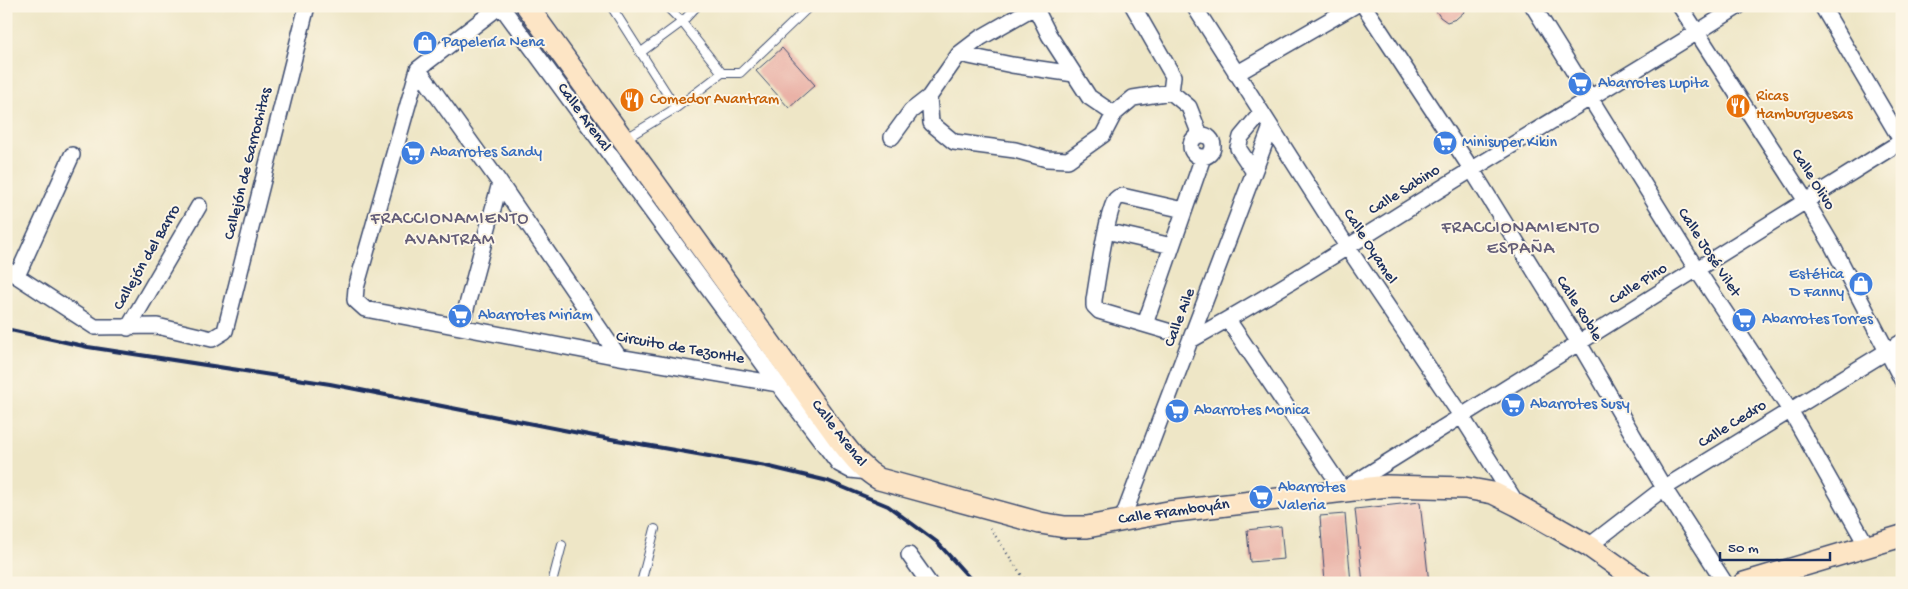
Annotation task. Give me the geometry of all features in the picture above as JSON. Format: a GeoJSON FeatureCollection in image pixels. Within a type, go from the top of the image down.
{"type":"FeatureCollection","features":[{"type":"Feature","properties":{"kind":"street","name":"Callejón de Garrochitas"},"geometry":{"type":"LineString","coordinates":[[128,328],[157,326],[212,339],[225,331],[307,6]]}},
{"type":"Feature","properties":{"kind":"street"},"geometry":{"type":"LineString","coordinates":[[500,6],[418,69],[619,356]]}},
{"type":"Feature","properties":{"kind":"street","name":"Calle Arenal"},"geometry":{"type":"LineString","coordinates":[[500,6],[839,464],[850,470],[868,472]]}},
{"type":"Feature","properties":{"kind":"street","name":"Calle Arenal"},"geometry":{"type":"LineString","coordinates":[[527,6],[840,440],[868,472]]}},
{"type":"Feature","properties":{"kind":"street"},"geometry":{"type":"LineString","coordinates":[[1133,6],[1173,76],[1171,92]]}},
{"type":"Feature","properties":{"kind":"street","name":"Calle Oyamel"},"geometry":{"type":"LineString","coordinates":[[1194,6],[1348,248],[1462,417],[1517,505]]}},
{"type":"Feature","properties":{"kind":"street"},"geometry":{"type":"LineString","coordinates":[[1236,74],[1354,6]]}},
{"type":"Feature","properties":{"kind":"street","name":"Calle Roble"},"geometry":{"type":"LineString","coordinates":[[1364,6],[1472,170],[1579,343],[1664,488],[1725,583]]}},
{"type":"Feature","properties":{"kind":"street","name":"Calle José Vilet"},"geometry":{"type":"LineString","coordinates":[[1533,6],[1697,270],[1790,410],[1867,546]]}},
{"type":"Feature","properties":{"kind":"street","name":"Calle Olivo"},"geometry":{"type":"LineString","coordinates":[[1680,6],[1806,201],[1832,246],[1902,380]]}},
{"type":"Feature","properties":{"kind":"street","name":"Calle Sabino"},"geometry":{"type":"LineString","coordinates":[[1191,340],[1348,248],[1472,170],[1590,100],[1739,6]]}},
{"type":"Feature","properties":{"kind":"street"},"geometry":{"type":"LineString","coordinates":[[1822,6],[1902,142]]}},
{"type":"Feature","properties":{"kind":"street"},"geometry":{"type":"LineString","coordinates":[[892,138],[912,111],[929,97],[959,54],[980,38],[1036,7],[1049,35],[1090,97],[1114,114]]}},
{"type":"Feature","properties":{"kind":"street"},"geometry":{"type":"LineString","coordinates":[[959,54],[1012,65],[1074,74]]}},
{"type":"Feature","properties":{"kind":"street","name":"Circuito de Tezontle"},"geometry":{"type":"LineString","coordinates":[[418,69],[356,288],[355,300],[365,309],[778,384]]}},
{"type":"Feature","properties":{"kind":"street"},"geometry":{"type":"LineString","coordinates":[[929,97],[931,123],[954,142],[1015,150],[1047,159],[1068,160],[1103,135],[1114,114],[1133,98],[1171,92],[1189,106],[1200,135]]}},
{"type":"Feature","properties":{"kind":"street"},"geometry":{"type":"LineString","coordinates":[[1238,148],[1241,137],[1261,113]]}},
{"type":"Feature","properties":{"kind":"street","name":"Calle Aile"},"geometry":{"type":"LineString","coordinates":[[1122,520],[1270,127]]}},
{"type":"Feature","properties":{"kind":"street"},"geometry":{"type":"LineString","coordinates":[[1200,135],[1210,139],[1212,144],[1212,150],[1203,157],[1193,153],[1191,147],[1191,142],[1200,135]]}},
{"type":"Feature","properties":{"kind":"street","name":"Calle Pino"},"geometry":{"type":"LineString","coordinates":[[1344,490],[1902,142]]}},
{"type":"Feature","properties":{"kind":"street"},"geometry":{"type":"LineString","coordinates":[[1212,144],[1238,148],[1254,172]]}},
{"type":"Feature","properties":{"kind":"street"},"geometry":{"type":"LineString","coordinates":[[72,155],[11,273],[95,327],[128,328]]}},
{"type":"Feature","properties":{"kind":"street"},"geometry":{"type":"LineString","coordinates":[[1145,324],[1203,157]]}},
{"type":"Feature","properties":{"kind":"street"},"geometry":{"type":"LineString","coordinates":[[461,327],[500,184]]}},
{"type":"Feature","properties":{"kind":"street"},"geometry":{"type":"LineString","coordinates":[[1166,331],[1099,311],[1094,306],[1094,300],[1106,231],[1114,202],[1117,198],[1122,196],[1184,210]]}},
{"type":"Feature","properties":{"kind":"street","name":"Callejón del Barro"},"geometry":{"type":"LineString","coordinates":[[128,328],[199,206]]}},
{"type":"Feature","properties":{"kind":"street"},"geometry":{"type":"LineString","coordinates":[[1106,231],[1172,246]]}},
{"type":"Feature","properties":{"kind":"street"},"geometry":{"type":"LineString","coordinates":[[1228,320],[1344,490]]}},
{"type":"Feature","properties":{"kind":"street","name":"Calle Cedro"},"geometry":{"type":"LineString","coordinates":[[1588,546],[1664,488],[1902,342]]}},
{"type":"Feature","properties":{"kind":"street","name":"Calle Framboyán"},"geometry":{"type":"LineString","coordinates":[[868,472],[879,479],[894,484],[1040,523],[1065,527],[1087,526],[1344,490],[1386,486],[1465,488],[1493,493],[1517,505],[1588,546],[1641,583]]}},
{"type":"Feature","properties":{"kind":"street"},"geometry":{"type":"LineString","coordinates":[[1744,583],[1902,536]]}},
{"type":"Feature","properties":{"kind":"street"},"geometry":{"type":"LineString","coordinates":[[909,555],[929,583]]}},
{"type":"Feature","properties":{"kind":"lane"},"geometry":{"type":"LineString","coordinates":[[611,6],[676,108]]}},
{"type":"Feature","properties":{"kind":"lane"},"geometry":{"type":"LineString","coordinates":[[666,6],[682,22],[722,73]]}},
{"type":"Feature","properties":{"kind":"lane"},"geometry":{"type":"LineString","coordinates":[[640,53],[682,22],[697,6]]}},
{"type":"Feature","properties":{"kind":"lane"},"geometry":{"type":"LineString","coordinates":[[624,140],[676,108],[722,73],[740,72],[810,6]]}},
{"type":"Feature","properties":{"kind":"lane"},"geometry":{"type":"LineString","coordinates":[[641,583],[655,529]]}},
{"type":"Feature","properties":{"kind":"lane"},"geometry":{"type":"LineString","coordinates":[[552,583],[562,545]]}},
{"type":"Feature","properties":{"kind":"path"},"geometry":{"type":"LineString","coordinates":[[990,510],[986,523],[1027,583]]}},
{"type":"Feature","properties":{"kind":"building"},"geometry":{"type":"Polygon","coordinates":[[[1433,6],[1462,6],[1464,12],[1456,19],[1447,22],[1440,17],[1433,6]]]}},
{"type":"Feature","properties":{"kind":"building"},"geometry":{"type":"Polygon","coordinates":[[[782,48],[815,85],[789,108],[756,71],[782,48]]]}},
{"type":"Feature","properties":{"kind":"building"},"geometry":{"type":"Polygon","coordinates":[[[1420,502],[1429,583],[1363,583],[1355,509],[1420,502]]]}},
{"type":"Feature","properties":{"kind":"building"},"geometry":{"type":"Polygon","coordinates":[[[1345,514],[1351,583],[1325,583],[1320,516],[1345,514]]]}},
{"type":"Feature","properties":{"kind":"building"},"geometry":{"type":"Polygon","coordinates":[[[1281,526],[1284,559],[1250,562],[1247,530],[1281,526]]]}},
{"type":"Feature","properties":{"kind":"railway"},"geometry":{"type":"LineString","coordinates":[[6,329],[88,347],[330,384],[594,436],[766,466],[828,481],[888,506],[937,542],[974,583]]}},
{"type":"Feature","properties":{"kind":"place","name":"Papelería Nena"},"geometry":{"type":"Point","coordinates":[425,43]}},
{"type":"Feature","properties":{"kind":"place","name":"Abarrotes Lupita"},"geometry":{"type":"Point","coordinates":[1580,84]}},
{"type":"Feature","properties":{"kind":"place","name":"Comedor Avantram"},"geometry":{"type":"Point","coordinates":[632,100]}},
{"type":"Feature","properties":{"kind":"place","name":"Ricas Hamburguesas"},"geometry":{"type":"Point","coordinates":[1738,106]}},
{"type":"Feature","properties":{"kind":"place","name":"Minisuper Kikin"},"geometry":{"type":"Point","coordinates":[1445,143]}},
{"type":"Feature","properties":{"kind":"place","name":"Abarrotes Sandy"},"geometry":{"type":"Point","coordinates":[413,153]}},
{"type":"Feature","properties":{"kind":"place","name":"Estética D Fanny"},"geometry":{"type":"Point","coordinates":[1861,284]}},
{"type":"Feature","properties":{"kind":"place","name":"Abarrotes Miriam"},"geometry":{"type":"Point","coordinates":[460,316]}},
{"type":"Feature","properties":{"kind":"place","name":"Abarrotes Torres"},"geometry":{"type":"Point","coordinates":[1744,320]}},
{"type":"Feature","properties":{"kind":"place","name":"Abarrotes Susy"},"geometry":{"type":"Point","coordinates":[1513,405]}},
{"type":"Feature","properties":{"kind":"place","name":"Abarrotes Monica"},"geometry":{"type":"Point","coordinates":[1177,411]}},
{"type":"Feature","properties":{"kind":"place","name":"Abarrotes Valeria"},"geometry":{"type":"Point","coordinates":[1261,497]}},
{"type":"Feature","properties":{"kind":"district","name":"FRACCIONAMIENTO AVANTRAM"},"geometry":{"type":"Point","coordinates":[450,229]}},
{"type":"Feature","properties":{"kind":"district","name":"FRACCIONAMIENTO ESPAÑA"},"geometry":{"type":"Point","coordinates":[1521,238]}}]}
